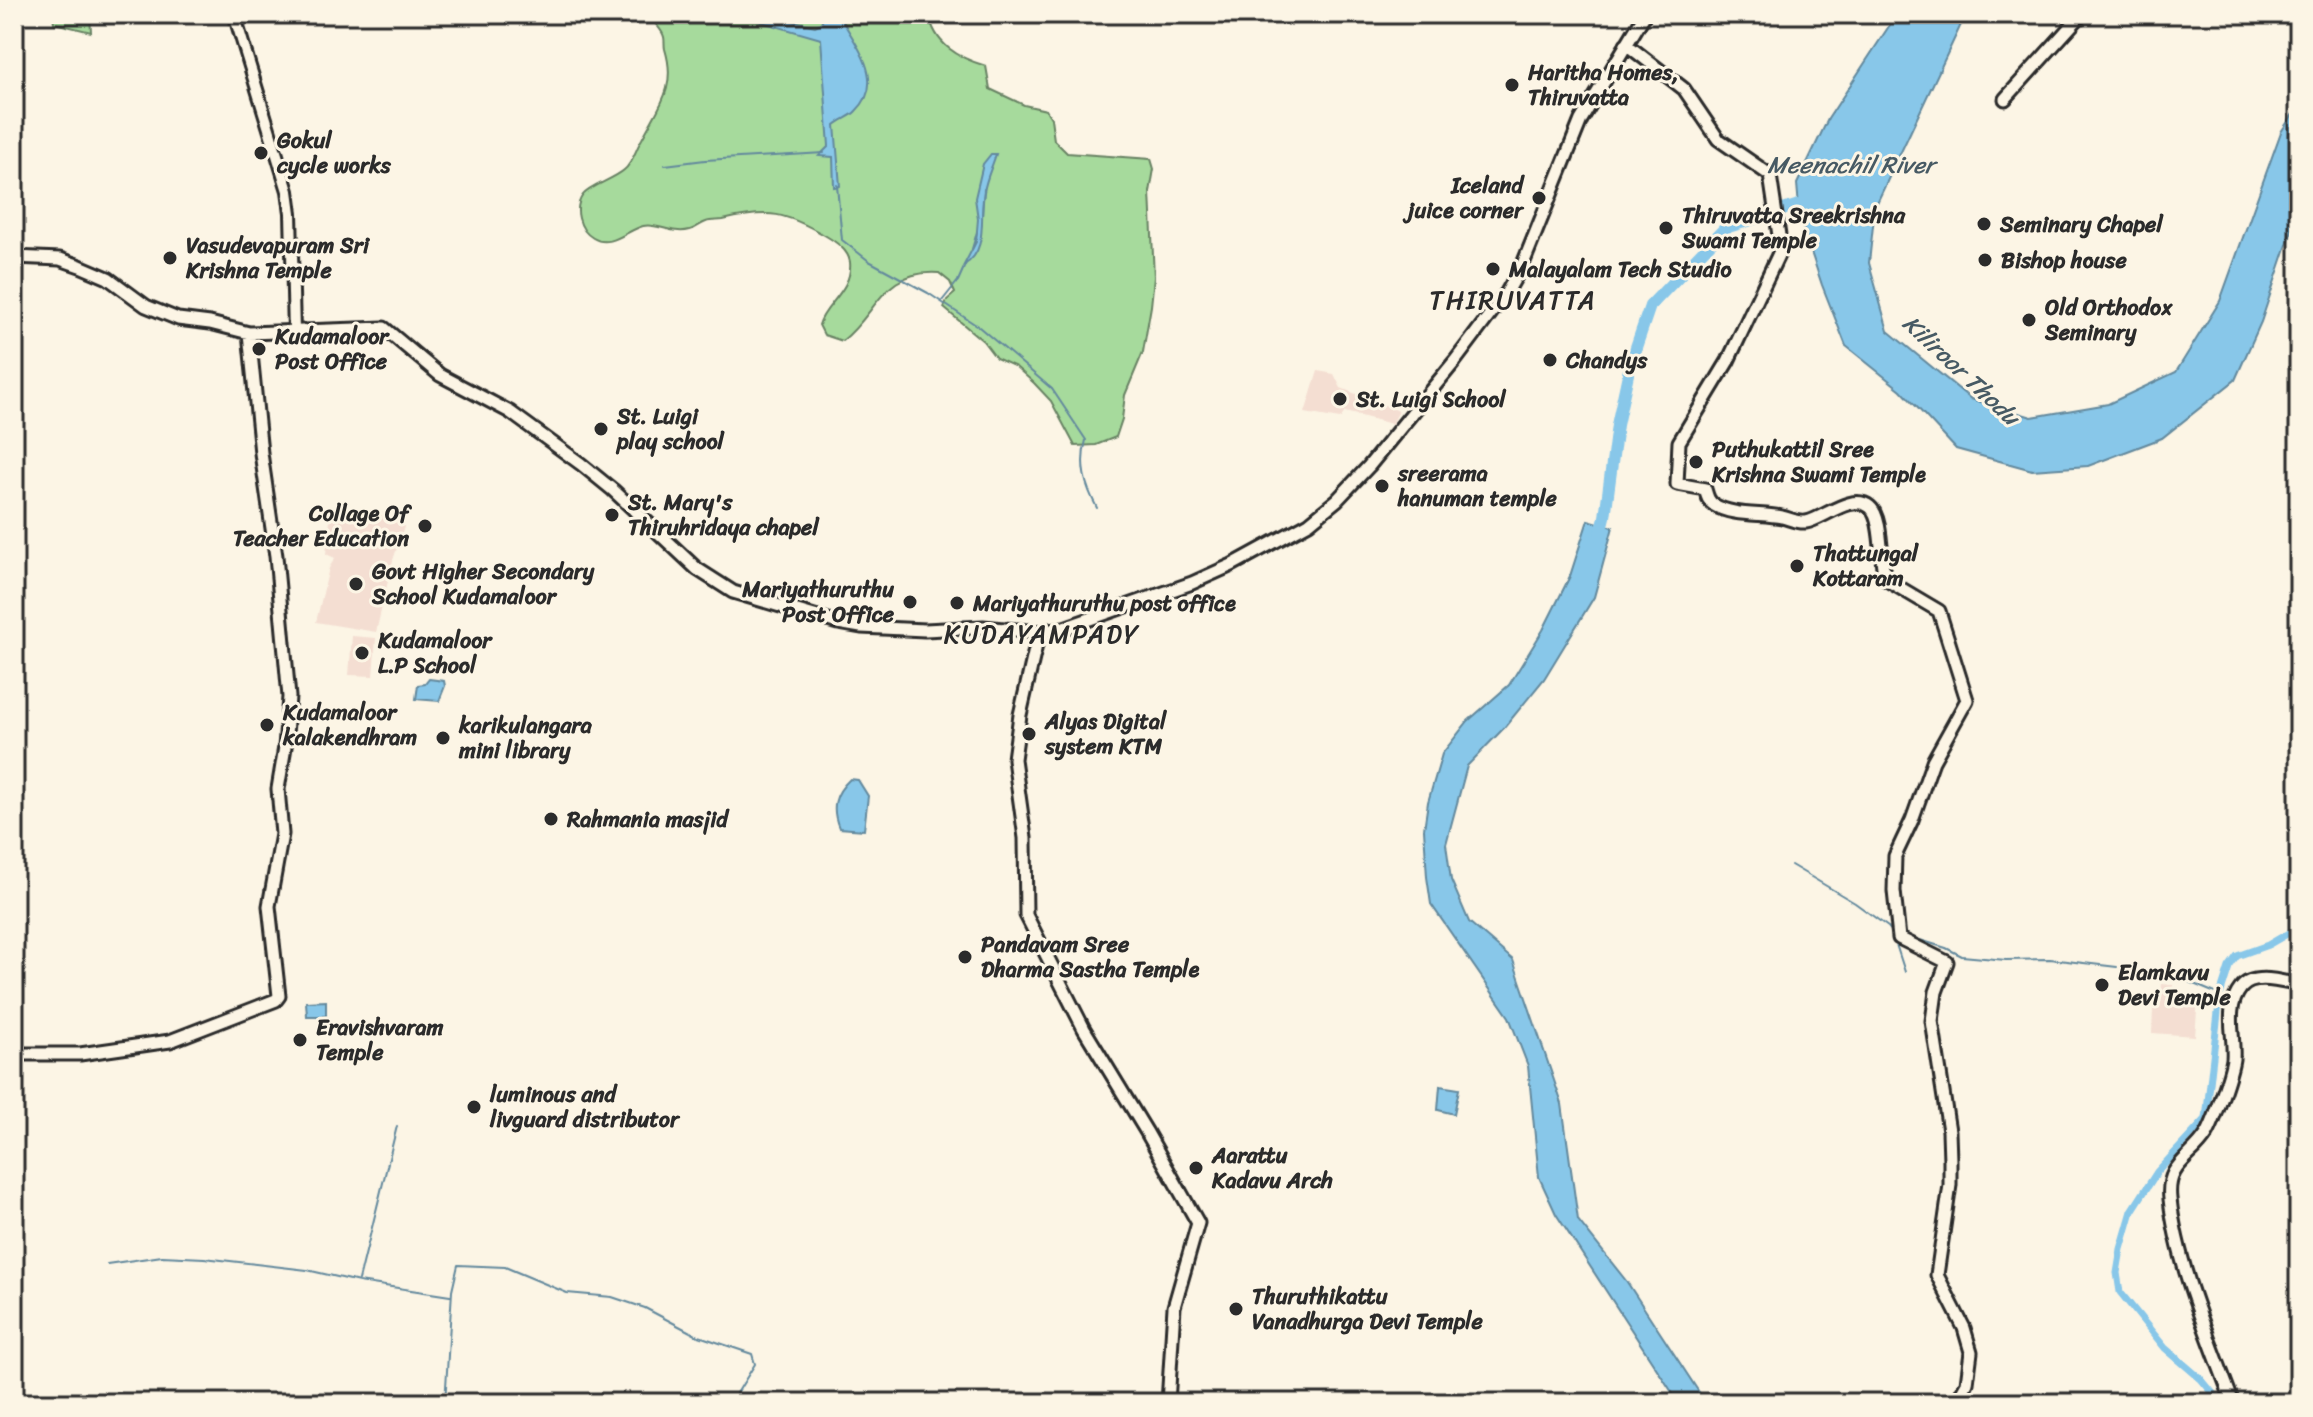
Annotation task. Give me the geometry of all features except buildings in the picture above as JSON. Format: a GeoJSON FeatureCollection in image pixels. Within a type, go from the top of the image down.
{"type":"FeatureCollection","features":[{"type":"Feature","properties":{"kind":"main road"},"geometry":{"type":"LineString","coordinates":[[14,257],[60,259],[108,278],[146,306],[178,319],[249,333],[384,328],[440,375],[510,412],[581,464],[697,569],[733,592],[861,627],[925,630],[983,627],[1039,632],[1088,620],[1192,583],[1309,523],[1337,500],[1455,361],[1515,280],[1576,131],[1645,14]]}},
{"type":"Feature","properties":{"kind":"main road"},"geometry":{"type":"LineString","coordinates":[[2005,99],[2082,14]]}},
{"type":"Feature","properties":{"kind":"main road"},"geometry":{"type":"LineString","coordinates":[[1626,44],[1684,89],[1718,139],[1770,175],[1781,249],[1728,361],[1679,442],[1677,484],[1705,489],[1711,503],[1725,510],[1784,517],[1802,523],[1831,509],[1862,503],[1870,507],[1877,519],[1885,579],[1939,611],[1967,700],[1933,761],[1912,820],[1895,856],[1899,938],[1947,962],[1936,992],[1932,1021],[1949,1131],[1950,1161],[1950,1185],[1937,1275],[1964,1328],[1971,1352],[1967,1383],[1956,1403]]}},
{"type":"Feature","properties":{"kind":"main road"},"geometry":{"type":"LineString","coordinates":[[14,1054],[80,1054],[170,1041],[276,1000],[279,996],[269,906],[282,834],[278,789],[289,697],[276,556],[261,453],[249,333]]}},
{"type":"Feature","properties":{"kind":"main road"},"geometry":{"type":"LineString","coordinates":[[1039,632],[1020,715],[1014,759],[1024,825],[1026,915],[1084,1029],[1198,1223],[1171,1325],[1168,1403]]}},
{"type":"Feature","properties":{"kind":"main road"},"geometry":{"type":"LineString","coordinates":[[2233,1403],[2186,1272],[2174,1224],[2169,1179],[2209,1131],[2233,1061],[2231,1005],[2239,991],[2248,982],[2263,980],[2299,985]]}},
{"type":"Feature","properties":{"kind":"street"},"geometry":{"type":"LineString","coordinates":[[234,14],[288,191],[294,332]]}},
{"type":"Feature","properties":{"kind":"shaded area","name":"St. Luigi School"},"geometry":{"type":"Polygon","coordinates":[[[1318,371],[1334,374],[1341,388],[1399,411],[1392,424],[1345,412],[1340,419],[1305,413],[1318,371]]]}},
{"type":"Feature","properties":{"kind":"shaded area","name":"Govt Higher Secondary School Kudamaloor"},"geometry":{"type":"Polygon","coordinates":[[[358,509],[398,515],[404,527],[376,632],[316,622],[329,568],[335,558],[326,554],[331,512],[358,509]]]}},
{"type":"Feature","properties":{"kind":"shaded area","name":"Kudamaloor L.P School"},"geometry":{"type":"Polygon","coordinates":[[[352,636],[376,638],[373,676],[349,675],[352,636]]]}},
{"type":"Feature","properties":{"kind":"shaded area"},"geometry":{"type":"Polygon","coordinates":[[[2162,984],[2173,985],[2173,998],[2198,999],[2195,1036],[2152,1033],[2153,1009],[2160,1007],[2162,984]]]}},
{"type":"Feature","properties":{"kind":"green space"},"geometry":{"type":"Polygon","coordinates":[[[53,14],[90,14],[91,32],[54,23],[53,14]]]}},
{"type":"Feature","properties":{"kind":"green space"},"geometry":{"type":"Polygon","coordinates":[[[645,14],[929,14],[942,42],[966,59],[986,66],[990,89],[1024,105],[1046,110],[1051,118],[1054,140],[1067,153],[1151,159],[1154,169],[1150,192],[1154,277],[1151,306],[1143,352],[1125,395],[1116,437],[1096,445],[1075,446],[1051,401],[1034,383],[1016,367],[996,358],[983,341],[944,308],[955,293],[950,282],[939,273],[920,274],[893,285],[842,341],[824,335],[819,325],[847,281],[849,258],[834,241],[788,217],[753,214],[708,221],[683,231],[643,226],[606,241],[588,234],[579,218],[580,200],[586,192],[627,167],[660,106],[667,86],[669,75],[664,37],[645,14]]]}},
{"type":"Feature","properties":{"kind":"water"},"geometry":{"type":"Polygon","coordinates":[[[734,14],[764,14],[815,26],[821,23],[824,14],[839,14],[869,75],[865,99],[852,115],[835,125],[840,186],[834,187],[833,157],[819,156],[829,146],[821,39],[734,14]]]}},
{"type":"Feature","properties":{"kind":"water","name":"Meenachil River"},"geometry":{"type":"Polygon","coordinates":[[[1897,14],[1966,14],[1875,207],[1869,263],[1888,331],[1971,399],[2032,417],[2108,404],[2176,372],[2220,301],[2281,132],[2299,105],[2299,209],[2261,322],[2235,380],[2162,438],[2088,466],[2032,470],[1956,449],[1901,390],[1846,346],[1800,219],[1797,184],[1828,119],[1897,14]]]}},
{"type":"Feature","properties":{"kind":"water"},"geometry":{"type":"Polygon","coordinates":[[[991,154],[996,154],[984,192],[980,242],[972,259],[964,265],[976,242],[978,219],[975,198],[983,164],[991,154]]]}},
{"type":"Feature","properties":{"kind":"water"},"geometry":{"type":"Polygon","coordinates":[[[1588,520],[1613,527],[1594,597],[1544,679],[1504,728],[1467,766],[1446,844],[1451,880],[1469,922],[1513,960],[1562,1104],[1578,1220],[1627,1282],[1706,1403],[1679,1403],[1556,1214],[1539,1177],[1528,1066],[1509,1017],[1431,904],[1427,877],[1424,829],[1428,802],[1442,754],[1468,721],[1509,685],[1543,630],[1570,576],[1588,520]]]}},
{"type":"Feature","properties":{"kind":"water"},"geometry":{"type":"Polygon","coordinates":[[[429,679],[444,681],[439,701],[416,699],[418,685],[425,684],[429,679]]]}},
{"type":"Feature","properties":{"kind":"water"},"geometry":{"type":"Polygon","coordinates":[[[850,779],[858,780],[868,796],[864,830],[839,828],[837,821],[836,802],[840,790],[850,779]]]}},
{"type":"Feature","properties":{"kind":"water"},"geometry":{"type":"Polygon","coordinates":[[[326,1001],[326,1016],[307,1016],[306,1002],[326,1001]]]}},
{"type":"Feature","properties":{"kind":"water"},"geometry":{"type":"Polygon","coordinates":[[[1440,1086],[1459,1089],[1454,1114],[1438,1110],[1440,1086]]]}},
{"type":"Feature","properties":{"kind":"waterway"},"geometry":{"type":"LineString","coordinates":[[665,165],[824,153]]}},
{"type":"Feature","properties":{"kind":"waterway"},"geometry":{"type":"LineString","coordinates":[[837,185],[842,240],[869,261],[928,293],[979,327],[1052,389],[1086,440],[1084,475],[1097,508]]}},
{"type":"Feature","properties":{"kind":"waterway"},"geometry":{"type":"LineString","coordinates":[[982,215],[984,189]]}},
{"type":"Feature","properties":{"kind":"waterway"},"geometry":{"type":"LineString","coordinates":[[1600,537],[1617,425],[1630,365],[1650,306],[1725,228],[1799,205],[1814,205]]}},
{"type":"Feature","properties":{"kind":"waterway"},"geometry":{"type":"LineString","coordinates":[[972,249],[977,232]]}},
{"type":"Feature","properties":{"kind":"waterway"},"geometry":{"type":"LineString","coordinates":[[942,301],[958,281],[966,263]]}},
{"type":"Feature","properties":{"kind":"waterway"},"geometry":{"type":"LineString","coordinates":[[1791,865],[1855,903],[1888,927],[1905,972]]}},
{"type":"Feature","properties":{"kind":"waterway"},"geometry":{"type":"LineString","coordinates":[[2221,1403],[2201,1379],[2165,1348],[2120,1292],[2117,1273],[2132,1211],[2157,1172],[2206,1119],[2220,995],[2229,967],[2237,956],[2268,945],[2299,927]]}},
{"type":"Feature","properties":{"kind":"waterway"},"geometry":{"type":"LineString","coordinates":[[1907,936],[1962,956],[2006,960],[2050,959],[2117,967]]}},
{"type":"Feature","properties":{"kind":"waterway"},"geometry":{"type":"LineString","coordinates":[[2129,969],[2177,977],[2220,995]]}},
{"type":"Feature","properties":{"kind":"waterway"},"geometry":{"type":"LineString","coordinates":[[359,1280],[397,1126]]}},
{"type":"Feature","properties":{"kind":"waterway"},"geometry":{"type":"LineString","coordinates":[[107,1264],[162,1256],[204,1258],[307,1270],[359,1282],[450,1296]]}},
{"type":"Feature","properties":{"kind":"waterway"},"geometry":{"type":"LineString","coordinates":[[445,1403],[452,1291],[458,1265],[505,1267],[567,1293],[612,1297],[645,1308],[696,1335],[752,1354],[755,1364],[731,1403]]}},
{"type":"Feature","properties":{"kind":"place","name":"Haritha Homes, Thiruvatta"},"geometry":{"type":"Point","coordinates":[1512,85]}},
{"type":"Feature","properties":{"kind":"place","name":"Gokul cycle works"},"geometry":{"type":"Point","coordinates":[261,153]}},
{"type":"Feature","properties":{"kind":"place","name":"Iceland juice corner"},"geometry":{"type":"Point","coordinates":[1539,198]}},
{"type":"Feature","properties":{"kind":"place","name":"Seminary Chapel"},"geometry":{"type":"Point","coordinates":[1984,224]}},
{"type":"Feature","properties":{"kind":"place","name":"Thiruvatta Sreekrishna Swami Temple"},"geometry":{"type":"Point","coordinates":[1666,228]}},
{"type":"Feature","properties":{"kind":"place","name":"Vasudevapuram Sri Krishna Temple"},"geometry":{"type":"Point","coordinates":[170,258]}},
{"type":"Feature","properties":{"kind":"place","name":"Bishop house"},"geometry":{"type":"Point","coordinates":[1985,260]}},
{"type":"Feature","properties":{"kind":"place","name":"Malayalam Tech Studio"},"geometry":{"type":"Point","coordinates":[1493,269]}},
{"type":"Feature","properties":{"kind":"place","name":"Old Orthodox Seminary"},"geometry":{"type":"Point","coordinates":[2029,320]}},
{"type":"Feature","properties":{"kind":"place","name":"Kudamaloor Post Office"},"geometry":{"type":"Point","coordinates":[259,349]}},
{"type":"Feature","properties":{"kind":"place","name":"Chandys"},"geometry":{"type":"Point","coordinates":[1550,360]}},
{"type":"Feature","properties":{"kind":"place","name":"St. Luigi School"},"geometry":{"type":"Point","coordinates":[1340,399]}},
{"type":"Feature","properties":{"kind":"place","name":"St. Luigi play school"},"geometry":{"type":"Point","coordinates":[601,429]}},
{"type":"Feature","properties":{"kind":"place","name":"Puthukattil Sree Krishna Swami Temple"},"geometry":{"type":"Point","coordinates":[1696,462]}},
{"type":"Feature","properties":{"kind":"place","name":"sreerama hanuman temple"},"geometry":{"type":"Point","coordinates":[1382,486]}},
{"type":"Feature","properties":{"kind":"place","name":"St. Mary's Thiruhridaya chapel"},"geometry":{"type":"Point","coordinates":[612,515]}},
{"type":"Feature","properties":{"kind":"place","name":"Collage Of Teacher Education"},"geometry":{"type":"Point","coordinates":[425,526]}},
{"type":"Feature","properties":{"kind":"place","name":"Thattungal Kottaram"},"geometry":{"type":"Point","coordinates":[1797,566]}},
{"type":"Feature","properties":{"kind":"place","name":"Govt Higher Secondary School Kudamaloor"},"geometry":{"type":"Point","coordinates":[356,584]}},
{"type":"Feature","properties":{"kind":"place","name":"Mariyathuruthu Post Office"},"geometry":{"type":"Point","coordinates":[910,602]}},
{"type":"Feature","properties":{"kind":"place","name":"Mariyathuruthu post office"},"geometry":{"type":"Point","coordinates":[957,603]}},
{"type":"Feature","properties":{"kind":"place","name":"Kudamaloor L.P School"},"geometry":{"type":"Point","coordinates":[362,653]}},
{"type":"Feature","properties":{"kind":"place","name":"Kudamaloor kalakendhram"},"geometry":{"type":"Point","coordinates":[267,725]}},
{"type":"Feature","properties":{"kind":"place","name":"Alyas Digital system KTM"},"geometry":{"type":"Point","coordinates":[1029,734]}},
{"type":"Feature","properties":{"kind":"place","name":"karikulangara mini library"},"geometry":{"type":"Point","coordinates":[443,738]}},
{"type":"Feature","properties":{"kind":"place","name":"Rahmania masjid"},"geometry":{"type":"Point","coordinates":[551,819]}},
{"type":"Feature","properties":{"kind":"place","name":"Pandavam Sree Dharma Sastha Temple"},"geometry":{"type":"Point","coordinates":[965,957]}},
{"type":"Feature","properties":{"kind":"place","name":"Elamkavu Devi Temple"},"geometry":{"type":"Point","coordinates":[2102,985]}},
{"type":"Feature","properties":{"kind":"place","name":"Eravishvaram Temple"},"geometry":{"type":"Point","coordinates":[300,1040]}},
{"type":"Feature","properties":{"kind":"place","name":"luminous and livguard distributor"},"geometry":{"type":"Point","coordinates":[474,1107]}},
{"type":"Feature","properties":{"kind":"place","name":"Aarattu Kadavu Arch"},"geometry":{"type":"Point","coordinates":[1196,1168]}},
{"type":"Feature","properties":{"kind":"place","name":"Thuruthikattu Vanadhurga Devi Temple"},"geometry":{"type":"Point","coordinates":[1236,1309]}},
{"type":"Feature","properties":{"kind":"district","name":"THIRUVATTA"},"geometry":{"type":"Point","coordinates":[1513,300]}},
{"type":"Feature","properties":{"kind":"district","name":"KUDAYAMPADY"},"geometry":{"type":"Point","coordinates":[1042,634]}},
{"type":"Feature","properties":{"kind":"water label","name":"Kiliroor Thodu"},"geometry":{"type":"Point","coordinates":[1961,370]}}]}
